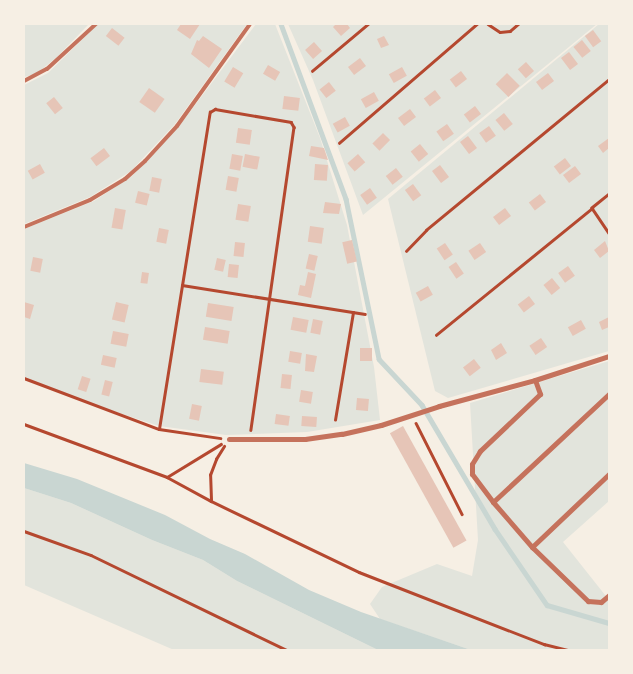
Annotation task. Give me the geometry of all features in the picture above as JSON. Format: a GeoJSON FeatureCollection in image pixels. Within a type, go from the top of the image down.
{"type":"FeatureCollection","features":[{"type":"Feature","properties":{"kind":"street"},"geometry":{"type":"LineString","coordinates":[[229,439],[304,439],[381,426],[431,408],[535,380],[609,356]]}},
{"type":"Feature","properties":{"kind":"street"},"geometry":{"type":"LineString","coordinates":[[535,380],[540,394],[480,450],[472,464],[472,474],[492,502],[532,546],[588,601],[601,602],[609,595]]}},
{"type":"Feature","properties":{"kind":"street"},"geometry":{"type":"LineString","coordinates":[[492,502],[609,394]]}},
{"type":"Feature","properties":{"kind":"street"},"geometry":{"type":"LineString","coordinates":[[532,546],[609,474]]}},
{"type":"Feature","properties":{"kind":"lane"},"geometry":{"type":"LineString","coordinates":[[24,80],[47,69],[96,24]]}},
{"type":"Feature","properties":{"kind":"lane"},"geometry":{"type":"LineString","coordinates":[[24,227],[90,200],[125,179],[178,126],[250,24]]}},
{"type":"Feature","properties":{"kind":"path"},"geometry":{"type":"LineString","coordinates":[[312,71],[368,24]]}},
{"type":"Feature","properties":{"kind":"path"},"geometry":{"type":"LineString","coordinates":[[339,143],[477,24]]}},
{"type":"Feature","properties":{"kind":"path"},"geometry":{"type":"LineString","coordinates":[[488,24],[500,32],[510,31],[518,24]]}},
{"type":"Feature","properties":{"kind":"path"},"geometry":{"type":"LineString","coordinates":[[406,251],[426,230],[609,80]]}},
{"type":"Feature","properties":{"kind":"path"},"geometry":{"type":"LineString","coordinates":[[159,428],[210,112],[215,108],[291,122],[294,125],[249,439]]}},
{"type":"Feature","properties":{"kind":"path"},"geometry":{"type":"LineString","coordinates":[[436,335],[609,194]]}},
{"type":"Feature","properties":{"kind":"path"},"geometry":{"type":"LineString","coordinates":[[592,208],[609,232]]}},
{"type":"Feature","properties":{"kind":"path"},"geometry":{"type":"LineString","coordinates":[[182,285],[365,314]]}},
{"type":"Feature","properties":{"kind":"path"},"geometry":{"type":"LineString","coordinates":[[335,420],[353,312]]}},
{"type":"Feature","properties":{"kind":"path"},"geometry":{"type":"LineString","coordinates":[[24,378],[159,428],[229,439]]}},
{"type":"Feature","properties":{"kind":"path"},"geometry":{"type":"LineString","coordinates":[[412,415],[462,514]]}},
{"type":"Feature","properties":{"kind":"path"},"geometry":{"type":"LineString","coordinates":[[24,424],[167,477],[212,501],[359,572],[544,644],[568,650]]}},
{"type":"Feature","properties":{"kind":"path"},"geometry":{"type":"LineString","coordinates":[[167,477],[229,439]]}},
{"type":"Feature","properties":{"kind":"path"},"geometry":{"type":"LineString","coordinates":[[212,501],[210,482],[212,468],[229,439]]}},
{"type":"Feature","properties":{"kind":"path"},"geometry":{"type":"LineString","coordinates":[[24,530],[91,555],[286,650]]}},
{"type":"Feature","properties":{"kind":"shaded area"},"geometry":{"type":"Polygon","coordinates":[[[24,24],[89,24],[57,57],[36,74],[24,77],[24,24]]]}},
{"type":"Feature","properties":{"kind":"shaded area"},"geometry":{"type":"Polygon","coordinates":[[[98,24],[247,24],[175,124],[131,171],[90,197],[24,224],[24,85],[48,73],[98,24]]]}},
{"type":"Feature","properties":{"kind":"shaded area"},"geometry":{"type":"Polygon","coordinates":[[[256,24],[275,24],[320,138],[347,225],[374,367],[380,420],[307,432],[226,435],[159,426],[79,400],[24,378],[24,229],[94,201],[132,176],[180,125],[256,24]]]}},
{"type":"Feature","properties":{"kind":"shaded area"},"geometry":{"type":"Polygon","coordinates":[[[288,24],[597,24],[363,215],[313,80],[288,24]]]}},
{"type":"Feature","properties":{"kind":"shaded area"},"geometry":{"type":"Polygon","coordinates":[[[599,24],[609,24],[609,351],[448,398],[435,391],[388,199],[599,24]]]}},
{"type":"Feature","properties":{"kind":"shaded area"},"geometry":{"type":"Polygon","coordinates":[[[609,361],[609,501],[563,542],[609,600],[609,650],[471,650],[380,619],[370,604],[382,587],[437,564],[472,576],[478,540],[470,403],[609,361]]]}},
{"type":"Feature","properties":{"kind":"shaded area"},"geometry":{"type":"Polygon","coordinates":[[[24,463],[77,479],[165,515],[210,539],[245,554],[309,590],[361,612],[471,650],[378,650],[237,581],[203,560],[152,540],[71,503],[24,488],[24,463]]]}},
{"type":"Feature","properties":{"kind":"shaded area"},"geometry":{"type":"Polygon","coordinates":[[[24,488],[71,503],[152,540],[203,560],[237,581],[378,650],[174,650],[24,585],[24,488]]]}},
{"type":"Feature","properties":{"kind":"building"},"geometry":{"type":"Polygon","coordinates":[[[181,24],[200,24],[190,39],[177,30],[181,24]]]}},
{"type":"Feature","properties":{"kind":"building"},"geometry":{"type":"Polygon","coordinates":[[[336,24],[347,24],[350,28],[341,36],[333,27],[336,24]]]}},
{"type":"Feature","properties":{"kind":"building"},"geometry":{"type":"Polygon","coordinates":[[[112,28],[125,38],[118,46],[106,36],[112,28]]]}},
{"type":"Feature","properties":{"kind":"building"},"geometry":{"type":"Polygon","coordinates":[[[593,30],[601,41],[593,47],[585,36],[593,30]]]}},
{"type":"Feature","properties":{"kind":"building"},"geometry":{"type":"Polygon","coordinates":[[[203,36],[222,49],[209,68],[191,54],[197,40],[199,41],[203,36]]]}},
{"type":"Feature","properties":{"kind":"building"},"geometry":{"type":"Polygon","coordinates":[[[384,36],[389,45],[381,48],[377,39],[384,36]]]}},
{"type":"Feature","properties":{"kind":"building"},"geometry":{"type":"Polygon","coordinates":[[[582,40],[591,51],[582,58],[573,47],[582,40]]]}},
{"type":"Feature","properties":{"kind":"building"},"geometry":{"type":"Polygon","coordinates":[[[314,42],[322,51],[313,59],[305,50],[314,42]]]}},
{"type":"Feature","properties":{"kind":"building"},"geometry":{"type":"Polygon","coordinates":[[[569,52],[578,64],[570,70],[561,58],[569,52]]]}},
{"type":"Feature","properties":{"kind":"building"},"geometry":{"type":"Polygon","coordinates":[[[360,58],[366,66],[354,75],[348,67],[360,58]]]}},
{"type":"Feature","properties":{"kind":"building"},"geometry":{"type":"Polygon","coordinates":[[[526,62],[534,71],[526,78],[518,69],[526,62]]]}},
{"type":"Feature","properties":{"kind":"building"},"geometry":{"type":"Polygon","coordinates":[[[268,65],[280,72],[275,81],[263,74],[268,65]]]}},
{"type":"Feature","properties":{"kind":"building"},"geometry":{"type":"Polygon","coordinates":[[[233,67],[243,73],[235,88],[224,82],[233,67]]]}},
{"type":"Feature","properties":{"kind":"building"},"geometry":{"type":"Polygon","coordinates":[[[402,67],[407,76],[394,83],[389,74],[402,67]]]}},
{"type":"Feature","properties":{"kind":"building"},"geometry":{"type":"Polygon","coordinates":[[[461,71],[467,79],[456,87],[450,79],[461,71]]]}},
{"type":"Feature","properties":{"kind":"building"},"geometry":{"type":"Polygon","coordinates":[[[507,73],[520,86],[508,97],[496,84],[507,73]]]}},
{"type":"Feature","properties":{"kind":"building"},"geometry":{"type":"Polygon","coordinates":[[[548,73],[554,81],[542,90],[536,82],[548,73]]]}},
{"type":"Feature","properties":{"kind":"building"},"geometry":{"type":"Polygon","coordinates":[[[329,82],[336,91],[326,98],[320,89],[329,82]]]}},
{"type":"Feature","properties":{"kind":"building"},"geometry":{"type":"Polygon","coordinates":[[[149,88],[165,99],[155,113],[139,102],[149,88]]]}},
{"type":"Feature","properties":{"kind":"building"},"geometry":{"type":"Polygon","coordinates":[[[435,90],[441,98],[430,106],[424,98],[435,90]]]}},
{"type":"Feature","properties":{"kind":"building"},"geometry":{"type":"Polygon","coordinates":[[[374,92],[379,101],[366,108],[361,99],[374,92]]]}},
{"type":"Feature","properties":{"kind":"building"},"geometry":{"type":"Polygon","coordinates":[[[284,96],[300,98],[298,111],[282,109],[284,96]]]}},
{"type":"Feature","properties":{"kind":"building"},"geometry":{"type":"Polygon","coordinates":[[[54,97],[63,108],[55,114],[46,103],[54,97]]]}},
{"type":"Feature","properties":{"kind":"building"},"geometry":{"type":"Polygon","coordinates":[[[475,106],[481,114],[470,122],[464,114],[475,106]]]}},
{"type":"Feature","properties":{"kind":"building"},"geometry":{"type":"Polygon","coordinates":[[[410,109],[416,117],[404,126],[398,118],[410,109]]]}},
{"type":"Feature","properties":{"kind":"building"},"geometry":{"type":"Polygon","coordinates":[[[504,113],[513,124],[504,131],[495,120],[504,113]]]}},
{"type":"Feature","properties":{"kind":"building"},"geometry":{"type":"Polygon","coordinates":[[[345,117],[350,126],[338,133],[333,124],[345,117]]]}},
{"type":"Feature","properties":{"kind":"building"},"geometry":{"type":"Polygon","coordinates":[[[447,124],[454,134],[443,141],[436,131],[447,124]]]}},
{"type":"Feature","properties":{"kind":"building"},"geometry":{"type":"Polygon","coordinates":[[[489,126],[496,136],[486,143],[479,133],[489,126]]]}},
{"type":"Feature","properties":{"kind":"building"},"geometry":{"type":"Polygon","coordinates":[[[238,128],[252,130],[250,145],[236,143],[238,128]]]}},
{"type":"Feature","properties":{"kind":"building"},"geometry":{"type":"Polygon","coordinates":[[[383,133],[390,140],[379,151],[372,144],[383,133]]]}},
{"type":"Feature","properties":{"kind":"building"},"geometry":{"type":"Polygon","coordinates":[[[468,136],[477,148],[469,154],[460,142],[468,136]]]}},
{"type":"Feature","properties":{"kind":"building"},"geometry":{"type":"Polygon","coordinates":[[[609,138],[609,148],[603,153],[598,146],[609,138]]]}},
{"type":"Feature","properties":{"kind":"building"},"geometry":{"type":"Polygon","coordinates":[[[420,144],[428,154],[419,162],[411,152],[420,144]]]}},
{"type":"Feature","properties":{"kind":"building"},"geometry":{"type":"Polygon","coordinates":[[[311,146],[324,148],[328,160],[309,156],[311,146]]]}},
{"type":"Feature","properties":{"kind":"building"},"geometry":{"type":"Polygon","coordinates":[[[104,148],[110,156],[96,166],[90,158],[104,148]]]}},
{"type":"Feature","properties":{"kind":"building"},"geometry":{"type":"Polygon","coordinates":[[[232,154],[243,156],[240,171],[229,169],[232,154]]]}},
{"type":"Feature","properties":{"kind":"building"},"geometry":{"type":"Polygon","coordinates":[[[245,154],[260,157],[257,170],[243,167],[245,154]]]}},
{"type":"Feature","properties":{"kind":"building"},"geometry":{"type":"Polygon","coordinates":[[[358,154],[365,162],[355,171],[347,163],[358,154]]]}},
{"type":"Feature","properties":{"kind":"building"},"geometry":{"type":"Polygon","coordinates":[[[565,158],[571,166],[560,174],[554,166],[565,158]]]}},
{"type":"Feature","properties":{"kind":"building"},"geometry":{"type":"Polygon","coordinates":[[[40,164],[45,173],[33,180],[28,171],[40,164]]]}},
{"type":"Feature","properties":{"kind":"building"},"geometry":{"type":"Polygon","coordinates":[[[315,164],[328,165],[327,181],[314,180],[315,164]]]}},
{"type":"Feature","properties":{"kind":"building"},"geometry":{"type":"Polygon","coordinates":[[[440,165],[449,177],[441,183],[432,171],[440,165]]]}},
{"type":"Feature","properties":{"kind":"building"},"geometry":{"type":"Polygon","coordinates":[[[575,166],[581,174],[569,183],[563,175],[575,166]]]}},
{"type":"Feature","properties":{"kind":"building"},"geometry":{"type":"Polygon","coordinates":[[[396,168],[403,177],[393,185],[386,176],[396,168]]]}},
{"type":"Feature","properties":{"kind":"building"},"geometry":{"type":"Polygon","coordinates":[[[228,176],[239,178],[236,192],[226,190],[228,176]]]}},
{"type":"Feature","properties":{"kind":"building"},"geometry":{"type":"Polygon","coordinates":[[[152,177],[162,179],[159,193],[149,191],[152,177]]]}},
{"type":"Feature","properties":{"kind":"building"},"geometry":{"type":"Polygon","coordinates":[[[413,184],[421,195],[413,201],[405,190],[413,184]]]}},
{"type":"Feature","properties":{"kind":"building"},"geometry":{"type":"Polygon","coordinates":[[[370,188],[377,198],[367,205],[360,195],[370,188]]]}},
{"type":"Feature","properties":{"kind":"building"},"geometry":{"type":"Polygon","coordinates":[[[138,191],[150,194],[147,206],[135,203],[138,191]]]}},
{"type":"Feature","properties":{"kind":"building"},"geometry":{"type":"Polygon","coordinates":[[[540,194],[546,202],[535,210],[529,202],[540,194]]]}},
{"type":"Feature","properties":{"kind":"building"},"geometry":{"type":"Polygon","coordinates":[[[325,202],[341,204],[339,214],[323,213],[325,202]]]}},
{"type":"Feature","properties":{"kind":"building"},"geometry":{"type":"Polygon","coordinates":[[[238,204],[251,206],[248,222],[235,220],[238,204]]]}},
{"type":"Feature","properties":{"kind":"building"},"geometry":{"type":"Polygon","coordinates":[[[115,208],[126,210],[122,230],[112,228],[115,208]]]}},
{"type":"Feature","properties":{"kind":"building"},"geometry":{"type":"Polygon","coordinates":[[[505,208],[511,216],[499,225],[493,217],[505,208]]]}},
{"type":"Feature","properties":{"kind":"building"},"geometry":{"type":"Polygon","coordinates":[[[310,226],[324,228],[322,244],[308,242],[310,226]]]}},
{"type":"Feature","properties":{"kind":"building"},"geometry":{"type":"Polygon","coordinates":[[[159,228],[169,230],[166,244],[156,242],[159,228]]]}},
{"type":"Feature","properties":{"kind":"building"},"geometry":{"type":"Polygon","coordinates":[[[352,240],[357,261],[347,264],[342,242],[352,240]]]}},
{"type":"Feature","properties":{"kind":"building"},"geometry":{"type":"Polygon","coordinates":[[[605,241],[609,251],[600,258],[594,250],[605,241]]]}},
{"type":"Feature","properties":{"kind":"building"},"geometry":{"type":"Polygon","coordinates":[[[235,242],[245,243],[243,257],[234,256],[235,242]]]}},
{"type":"Feature","properties":{"kind":"building"},"geometry":{"type":"Polygon","coordinates":[[[445,243],[453,255],[445,260],[437,249],[445,243]]]}},
{"type":"Feature","properties":{"kind":"building"},"geometry":{"type":"Polygon","coordinates":[[[480,243],[486,252],[475,260],[468,251],[480,243]]]}},
{"type":"Feature","properties":{"kind":"building"},"geometry":{"type":"Polygon","coordinates":[[[309,254],[318,256],[314,271],[306,269],[309,254]]]}},
{"type":"Feature","properties":{"kind":"building"},"geometry":{"type":"Polygon","coordinates":[[[33,257],[43,259],[40,273],[30,271],[33,257]]]}},
{"type":"Feature","properties":{"kind":"building"},"geometry":{"type":"Polygon","coordinates":[[[217,258],[226,260],[223,272],[214,270],[217,258]]]}},
{"type":"Feature","properties":{"kind":"building"},"geometry":{"type":"Polygon","coordinates":[[[456,262],[464,274],[456,279],[449,267],[456,262]]]}},
{"type":"Feature","properties":{"kind":"building"},"geometry":{"type":"Polygon","coordinates":[[[229,264],[239,265],[238,278],[228,277],[229,264]]]}},
{"type":"Feature","properties":{"kind":"building"},"geometry":{"type":"Polygon","coordinates":[[[568,266],[575,276],[565,283],[558,273],[568,266]]]}},
{"type":"Feature","properties":{"kind":"building"},"geometry":{"type":"Polygon","coordinates":[[[142,272],[149,273],[147,284],[140,283],[142,272]]]}},
{"type":"Feature","properties":{"kind":"building"},"geometry":{"type":"Polygon","coordinates":[[[308,272],[316,274],[311,298],[298,295],[300,285],[305,286],[308,272]]]}},
{"type":"Feature","properties":{"kind":"building"},"geometry":{"type":"Polygon","coordinates":[[[552,278],[560,288],[552,295],[543,285],[552,278]]]}},
{"type":"Feature","properties":{"kind":"building"},"geometry":{"type":"Polygon","coordinates":[[[428,286],[433,295],[421,302],[416,293],[428,286]]]}},
{"type":"Feature","properties":{"kind":"building"},"geometry":{"type":"Polygon","coordinates":[[[529,296],[535,304],[524,312],[518,304],[529,296]]]}},
{"type":"Feature","properties":{"kind":"building"},"geometry":{"type":"Polygon","coordinates":[[[24,302],[34,305],[30,319],[24,317],[24,302]]]}},
{"type":"Feature","properties":{"kind":"building"},"geometry":{"type":"Polygon","coordinates":[[[116,302],[129,305],[125,322],[112,320],[116,302]]]}},
{"type":"Feature","properties":{"kind":"building"},"geometry":{"type":"Polygon","coordinates":[[[208,303],[234,307],[231,321],[206,317],[208,303]]]}},
{"type":"Feature","properties":{"kind":"building"},"geometry":{"type":"Polygon","coordinates":[[[293,317],[309,320],[306,333],[291,330],[293,317]]]}},
{"type":"Feature","properties":{"kind":"building"},"geometry":{"type":"Polygon","coordinates":[[[609,317],[609,327],[602,330],[599,322],[609,317]]]}},
{"type":"Feature","properties":{"kind":"building"},"geometry":{"type":"Polygon","coordinates":[[[313,319],[323,321],[320,335],[310,333],[313,319]]]}},
{"type":"Feature","properties":{"kind":"building"},"geometry":{"type":"Polygon","coordinates":[[[581,320],[586,329],[573,336],[568,327],[581,320]]]}},
{"type":"Feature","properties":{"kind":"building"},"geometry":{"type":"Polygon","coordinates":[[[205,327],[230,331],[228,344],[203,340],[205,327]]]}},
{"type":"Feature","properties":{"kind":"building"},"geometry":{"type":"Polygon","coordinates":[[[113,331],[129,334],[126,347],[111,344],[113,331]]]}},
{"type":"Feature","properties":{"kind":"building"},"geometry":{"type":"Polygon","coordinates":[[[541,338],[547,347],[536,355],[529,346],[541,338]]]}},
{"type":"Feature","properties":{"kind":"building"},"geometry":{"type":"Polygon","coordinates":[[[501,343],[507,353],[496,360],[491,350],[501,343]]]}},
{"type":"Feature","properties":{"kind":"building"},"geometry":{"type":"Polygon","coordinates":[[[360,348],[372,348],[372,361],[360,361],[360,348]]]}},
{"type":"Feature","properties":{"kind":"building"},"geometry":{"type":"Polygon","coordinates":[[[290,351],[302,353],[300,364],[288,362],[290,351]]]}},
{"type":"Feature","properties":{"kind":"building"},"geometry":{"type":"Polygon","coordinates":[[[306,354],[317,356],[314,372],[305,371],[306,354]]]}},
{"type":"Feature","properties":{"kind":"building"},"geometry":{"type":"Polygon","coordinates":[[[103,355],[117,358],[115,368],[101,365],[103,355]]]}},
{"type":"Feature","properties":{"kind":"building"},"geometry":{"type":"Polygon","coordinates":[[[474,359],[481,368],[470,376],[463,368],[474,359]]]}},
{"type":"Feature","properties":{"kind":"building"},"geometry":{"type":"Polygon","coordinates":[[[201,369],[224,372],[222,385],[199,382],[201,369]]]}},
{"type":"Feature","properties":{"kind":"building"},"geometry":{"type":"Polygon","coordinates":[[[282,374],[292,375],[290,389],[281,388],[282,374]]]}},
{"type":"Feature","properties":{"kind":"building"},"geometry":{"type":"Polygon","coordinates":[[[82,376],[91,379],[86,392],[78,389],[82,376]]]}},
{"type":"Feature","properties":{"kind":"building"},"geometry":{"type":"Polygon","coordinates":[[[105,380],[113,382],[109,396],[101,395],[105,380]]]}},
{"type":"Feature","properties":{"kind":"building"},"geometry":{"type":"Polygon","coordinates":[[[301,390],[313,392],[311,404],[299,402],[301,390]]]}},
{"type":"Feature","properties":{"kind":"building"},"geometry":{"type":"Polygon","coordinates":[[[357,398],[369,399],[368,411],[356,410],[357,398]]]}},
{"type":"Feature","properties":{"kind":"building"},"geometry":{"type":"Polygon","coordinates":[[[192,404],[202,406],[199,421],[189,419],[192,404]]]}},
{"type":"Feature","properties":{"kind":"building"},"geometry":{"type":"Polygon","coordinates":[[[276,414],[290,416],[288,426],[275,424],[276,414]]]}},
{"type":"Feature","properties":{"kind":"building"},"geometry":{"type":"Polygon","coordinates":[[[302,416],[317,417],[316,427],[301,426],[302,416]]]}},
{"type":"Feature","properties":{"kind":"building"},"geometry":{"type":"Polygon","coordinates":[[[403,426],[467,541],[453,548],[390,433],[403,426]]]}},
{"type":"Feature","properties":{"kind":"waterway"},"geometry":{"type":"LineString","coordinates":[[281,24],[346,199],[379,359],[422,405],[495,529],[547,605],[609,623]]}}]}
